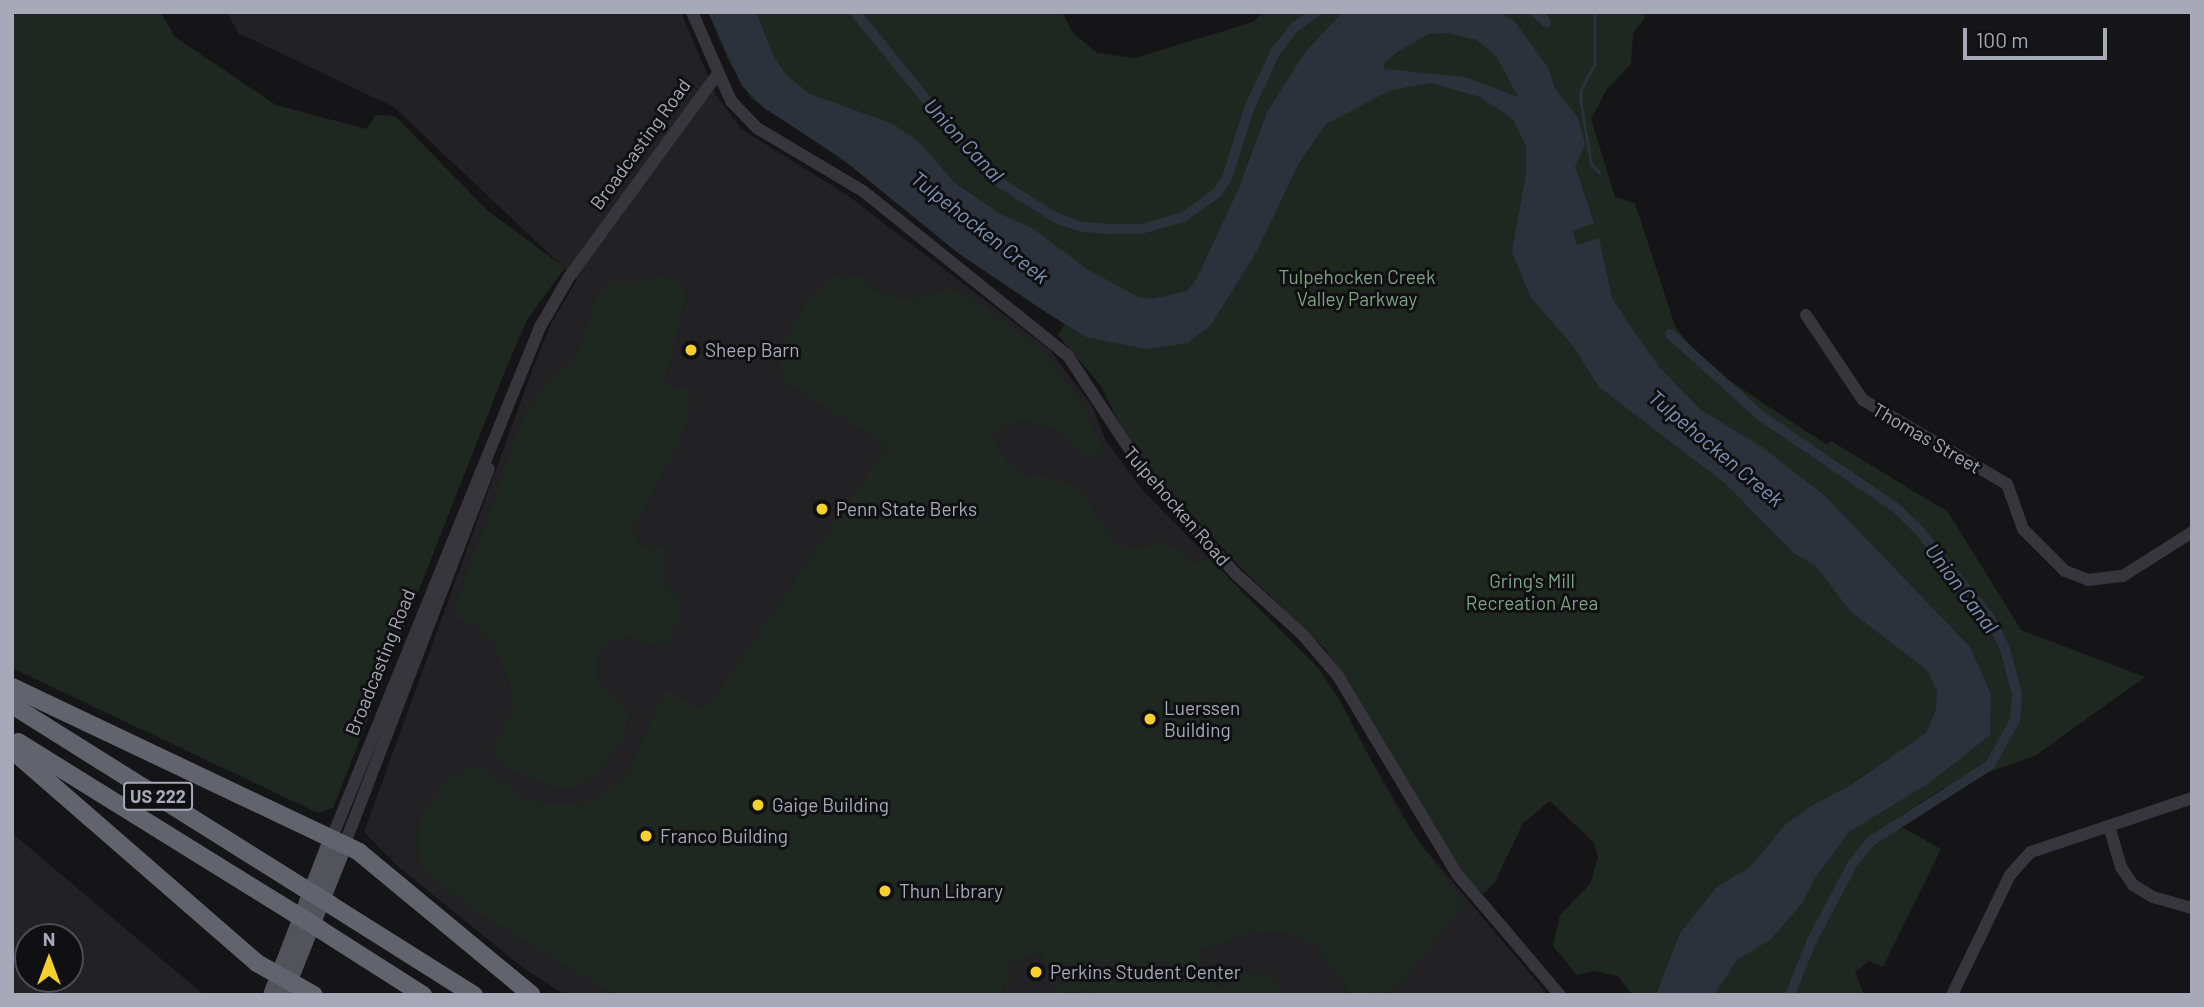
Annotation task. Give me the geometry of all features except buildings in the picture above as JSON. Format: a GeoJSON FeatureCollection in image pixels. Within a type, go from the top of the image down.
{"type":"FeatureCollection","features":[{"type":"Feature","properties":{"kind":"highway"},"geometry":{"type":"LineString","coordinates":[[12,687],[365,856],[532,995]]}},
{"type":"Feature","properties":{"kind":"highway","name":"US 222"},"geometry":{"type":"LineString","coordinates":[[12,705],[474,995]]}},
{"type":"Feature","properties":{"kind":"highway","name":"US 222"},"geometry":{"type":"LineString","coordinates":[[12,738],[423,995]]}},
{"type":"Feature","properties":{"kind":"highway"},"geometry":{"type":"LineString","coordinates":[[12,750],[257,963],[284,984],[314,995]]}},
{"type":"Feature","properties":{"kind":"main road","name":"Broadcasting Road"},"geometry":{"type":"LineString","coordinates":[[271,995],[284,984],[338,843]]}},
{"type":"Feature","properties":{"kind":"street","name":"Tulpehocken Road"},"geometry":{"type":"LineString","coordinates":[[692,12],[717,75],[732,100],[757,128],[863,191],[1068,356],[1147,476],[1235,573],[1303,635],[1338,676],[1457,873],[1560,995]]}},
{"type":"Feature","properties":{"kind":"street","name":"Broadcasting Road"},"geometry":{"type":"LineString","coordinates":[[338,843],[458,558],[532,346],[569,277],[717,75]]}},
{"type":"Feature","properties":{"kind":"street","name":"Thomas Street"},"geometry":{"type":"LineString","coordinates":[[1806,316],[1863,400],[2007,484],[2028,536],[2077,577],[2099,580],[2123,576],[2192,532]]}},
{"type":"Feature","properties":{"kind":"street"},"geometry":{"type":"LineString","coordinates":[[1952,995],[2020,862],[2041,846],[2192,798]]}},
{"type":"Feature","properties":{"kind":"street"},"geometry":{"type":"LineString","coordinates":[[2109,826],[2121,867],[2133,885],[2152,897],[2192,908]]}},
{"type":"Feature","properties":{"kind":"shaded area","name":"Penn State Berks"},"geometry":{"type":"Polygon","coordinates":[[[227,12],[681,12],[716,95],[741,129],[847,195],[1050,350],[1092,406],[1106,441],[1143,491],[1318,668],[1418,841],[1548,995],[565,995],[522,967],[400,868],[364,832],[533,368],[552,322],[577,280],[394,107],[238,33],[227,12]]]}},
{"type":"Feature","properties":{"kind":"shaded area"},"geometry":{"type":"Polygon","coordinates":[[[12,833],[204,995],[12,995],[12,833]]]}},
{"type":"Feature","properties":{"kind":"green space"},"geometry":{"type":"Polygon","coordinates":[[[12,12],[160,12],[175,37],[276,105],[366,129],[376,115],[395,116],[487,210],[565,268],[528,318],[507,366],[333,808],[318,813],[12,668],[12,12]]]}},
{"type":"Feature","properties":{"kind":"green space","name":"Tulpehocken Creek Valley Parkway"},"geometry":{"type":"Polygon","coordinates":[[[708,12],[1062,12],[1073,33],[1097,53],[1135,58],[1253,22],[1264,12],[1642,12],[1645,18],[1633,33],[1631,64],[1607,89],[1591,119],[1615,197],[1635,203],[1675,326],[1704,364],[1827,445],[1831,441],[1948,512],[2021,630],[2145,677],[2035,756],[1943,788],[1892,822],[1941,849],[1883,967],[1869,961],[1855,972],[1864,995],[1632,995],[1618,976],[1594,971],[1577,975],[1553,946],[1560,915],[1590,884],[1598,857],[1594,843],[1550,801],[1523,823],[1495,882],[1484,894],[1468,881],[1326,650],[1239,566],[1153,472],[1122,429],[1101,386],[1058,335],[1065,323],[958,253],[887,191],[751,98],[729,62],[708,12]]]}},
{"type":"Feature","properties":{"kind":"green space"},"geometry":{"type":"Polygon","coordinates":[[[658,275],[681,281],[685,300],[664,383],[689,390],[691,405],[678,446],[633,527],[637,543],[665,550],[665,583],[682,603],[680,621],[665,643],[651,645],[626,637],[608,642],[595,662],[595,674],[603,688],[628,707],[626,736],[597,774],[572,789],[558,789],[510,769],[491,751],[513,710],[510,687],[496,647],[476,627],[454,617],[524,416],[548,380],[575,360],[597,297],[611,282],[643,282],[658,275]]]}},
{"type":"Feature","properties":{"kind":"green space"},"geometry":{"type":"Polygon","coordinates":[[[861,275],[875,291],[913,300],[947,289],[963,292],[1042,350],[1083,404],[1103,451],[1090,460],[1056,431],[1022,420],[1004,426],[993,436],[1007,463],[1028,475],[1079,486],[1115,544],[1136,548],[1160,542],[1183,551],[1194,566],[1208,559],[1318,668],[1339,699],[1396,808],[1463,905],[1404,981],[1389,992],[1346,995],[1347,986],[1314,945],[1292,934],[1257,931],[1200,951],[1203,968],[1211,985],[1221,987],[1246,974],[1272,974],[1282,995],[1088,995],[1089,990],[1055,995],[1053,988],[1066,982],[1059,962],[1046,965],[1041,952],[1008,965],[1013,978],[1006,981],[1000,995],[614,995],[468,906],[428,874],[419,858],[418,834],[423,810],[445,782],[477,764],[524,798],[547,805],[577,805],[601,796],[629,771],[665,691],[697,707],[710,704],[887,446],[784,381],[780,367],[783,343],[807,303],[830,279],[861,275]]]}},
{"type":"Feature","properties":{"kind":"water","name":"Tulpehocken Creek"},"geometry":{"type":"Polygon","coordinates":[[[708,12],[756,12],[773,55],[786,75],[810,94],[893,124],[921,144],[954,182],[1000,214],[1032,228],[1087,269],[1138,297],[1152,299],[1187,291],[1197,278],[1239,188],[1267,112],[1306,51],[1341,14],[1499,12],[1514,21],[1529,41],[1549,69],[1554,87],[1578,118],[1585,144],[1575,166],[1594,223],[1573,231],[1577,245],[1599,238],[1612,298],[1633,330],[1660,368],[1701,410],[1762,447],[1825,496],[1970,647],[1991,694],[1990,735],[1932,781],[1849,832],[1815,878],[1803,902],[1771,939],[1737,960],[1714,995],[1656,995],[1680,933],[1716,888],[1751,866],[1786,824],[1811,806],[1851,785],[1926,733],[1936,710],[1937,690],[1926,669],[1851,612],[1816,566],[1794,553],[1726,484],[1599,387],[1573,346],[1530,296],[1512,252],[1526,174],[1526,147],[1513,119],[1480,97],[1431,83],[1391,90],[1326,124],[1299,163],[1257,251],[1211,325],[1188,343],[1146,349],[1086,337],[1047,313],[958,253],[840,157],[764,108],[742,86],[708,12]],[[1447,33],[1428,34],[1383,64],[1385,69],[1465,77],[1518,97],[1497,57],[1477,40],[1447,33]]]}},
{"type":"Feature","properties":{"kind":"waterway","name":"Union Canal"},"geometry":{"type":"LineString","coordinates":[[855,12],[954,134],[1002,184],[1056,218],[1082,227],[1108,229],[1141,229],[1183,217],[1217,193],[1227,178],[1250,106],[1276,51],[1295,27],[1316,12]]}},
{"type":"Feature","properties":{"kind":"waterway","name":"Union Canal"},"geometry":{"type":"LineString","coordinates":[[1535,12],[1546,22]]}},
{"type":"Feature","properties":{"kind":"waterway"},"geometry":{"type":"LineString","coordinates":[[1595,12],[1595,64],[1581,90],[1581,101],[1591,163],[1599,172]]}},
{"type":"Feature","properties":{"kind":"waterway","name":"Union Canal"},"geometry":{"type":"LineString","coordinates":[[1670,334],[1761,416],[1895,507],[1919,530],[1990,618],[2005,649],[2017,694],[2015,720],[1990,765],[1871,841],[1853,863],[1812,940],[1790,995]]}},
{"type":"Feature","properties":{"kind":"place","name":"Sheep Barn"},"geometry":{"type":"Point","coordinates":[691,350]}},
{"type":"Feature","properties":{"kind":"place","name":"Penn State Berks"},"geometry":{"type":"Point","coordinates":[822,509]}},
{"type":"Feature","properties":{"kind":"place","name":"Luerssen Building"},"geometry":{"type":"Point","coordinates":[1150,719]}},
{"type":"Feature","properties":{"kind":"place","name":"Gaige Building"},"geometry":{"type":"Point","coordinates":[758,805]}},
{"type":"Feature","properties":{"kind":"place","name":"Franco Building"},"geometry":{"type":"Point","coordinates":[646,836]}},
{"type":"Feature","properties":{"kind":"place","name":"Thun Library"},"geometry":{"type":"Point","coordinates":[885,891]}},
{"type":"Feature","properties":{"kind":"place","name":"Perkins Student Center"},"geometry":{"type":"Point","coordinates":[1036,972]}},
{"type":"Feature","properties":{"kind":"park label","name":"Gring's Mill Recreation Area"},"geometry":{"type":"Point","coordinates":[1532,592]}}]}
